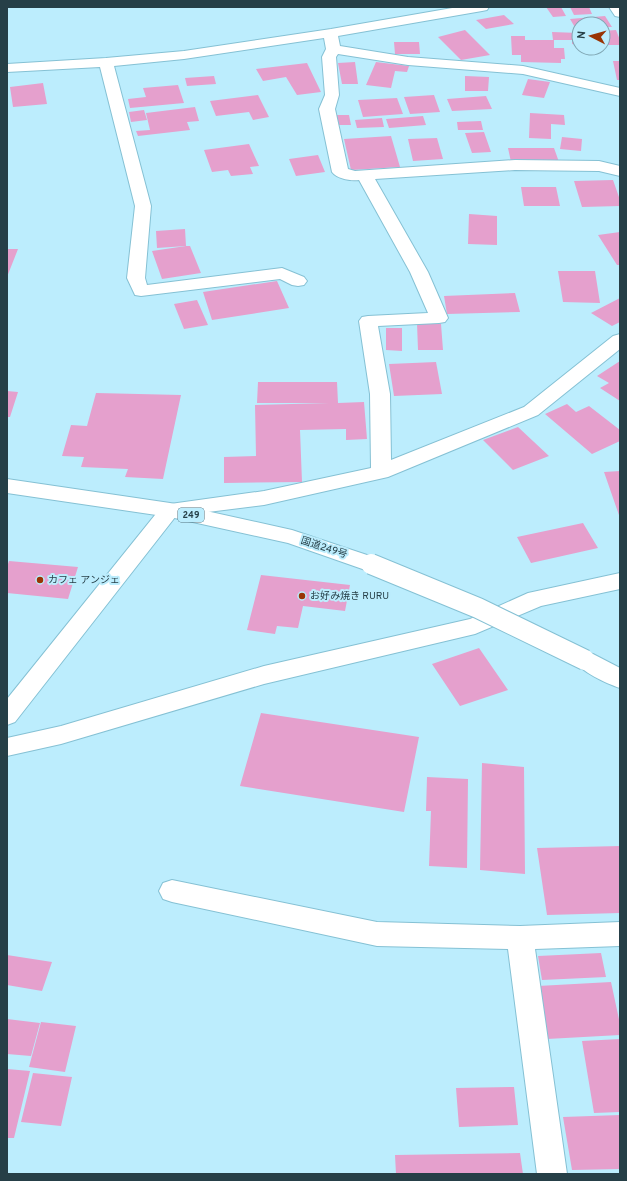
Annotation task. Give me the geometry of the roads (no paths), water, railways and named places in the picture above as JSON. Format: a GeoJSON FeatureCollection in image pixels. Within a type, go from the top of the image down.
{"type":"FeatureCollection","features":[{"type":"Feature","properties":{"kind":"main road"},"geometry":{"type":"LineString","coordinates":[[7,68],[106,62],[184,55],[330,33],[482,7]]}},
{"type":"Feature","properties":{"kind":"main road"},"geometry":{"type":"LineString","coordinates":[[616,7],[620,14]]}},
{"type":"Feature","properties":{"kind":"main road"},"geometry":{"type":"LineString","coordinates":[[330,33],[333,49],[329,57],[332,95],[327,109],[340,172],[354,176],[365,176],[515,165],[599,166],[620,171]]}},
{"type":"Feature","properties":{"kind":"main road"},"geometry":{"type":"LineString","coordinates":[[333,49],[408,61],[523,70],[620,92]]}},
{"type":"Feature","properties":{"kind":"main road"},"geometry":{"type":"LineString","coordinates":[[106,62],[143,206],[136,278],[141,291],[282,273],[298,281]]}},
{"type":"Feature","properties":{"kind":"main road"},"geometry":{"type":"LineString","coordinates":[[365,176],[419,272],[439,318],[368,321],[380,394],[381,472]]}},
{"type":"Feature","properties":{"kind":"main road"},"geometry":{"type":"LineString","coordinates":[[7,716],[170,510],[264,498],[381,472],[531,411],[620,340]]}},
{"type":"Feature","properties":{"kind":"main road","name":"国道249号"},"geometry":{"type":"LineString","coordinates":[[7,486],[170,510],[292,537],[371,564],[478,608],[585,660],[620,680]]}},
{"type":"Feature","properties":{"kind":"main road"},"geometry":{"type":"LineString","coordinates":[[7,747],[61,735],[264,676],[475,626],[536,600],[620,581]]}},
{"type":"Feature","properties":{"kind":"main road"},"geometry":{"type":"LineString","coordinates":[[172,890],[377,934],[520,938],[620,934]]}},
{"type":"Feature","properties":{"kind":"main road"},"geometry":{"type":"LineString","coordinates":[[520,938],[552,1174]]}},
{"type":"Feature","properties":{"kind":"place","name":"カフェ アンジェ"},"geometry":{"type":"Point","coordinates":[40,580]}},
{"type":"Feature","properties":{"kind":"place","name":"お好み焼き RURU"},"geometry":{"type":"Point","coordinates":[302,596]}}]}
